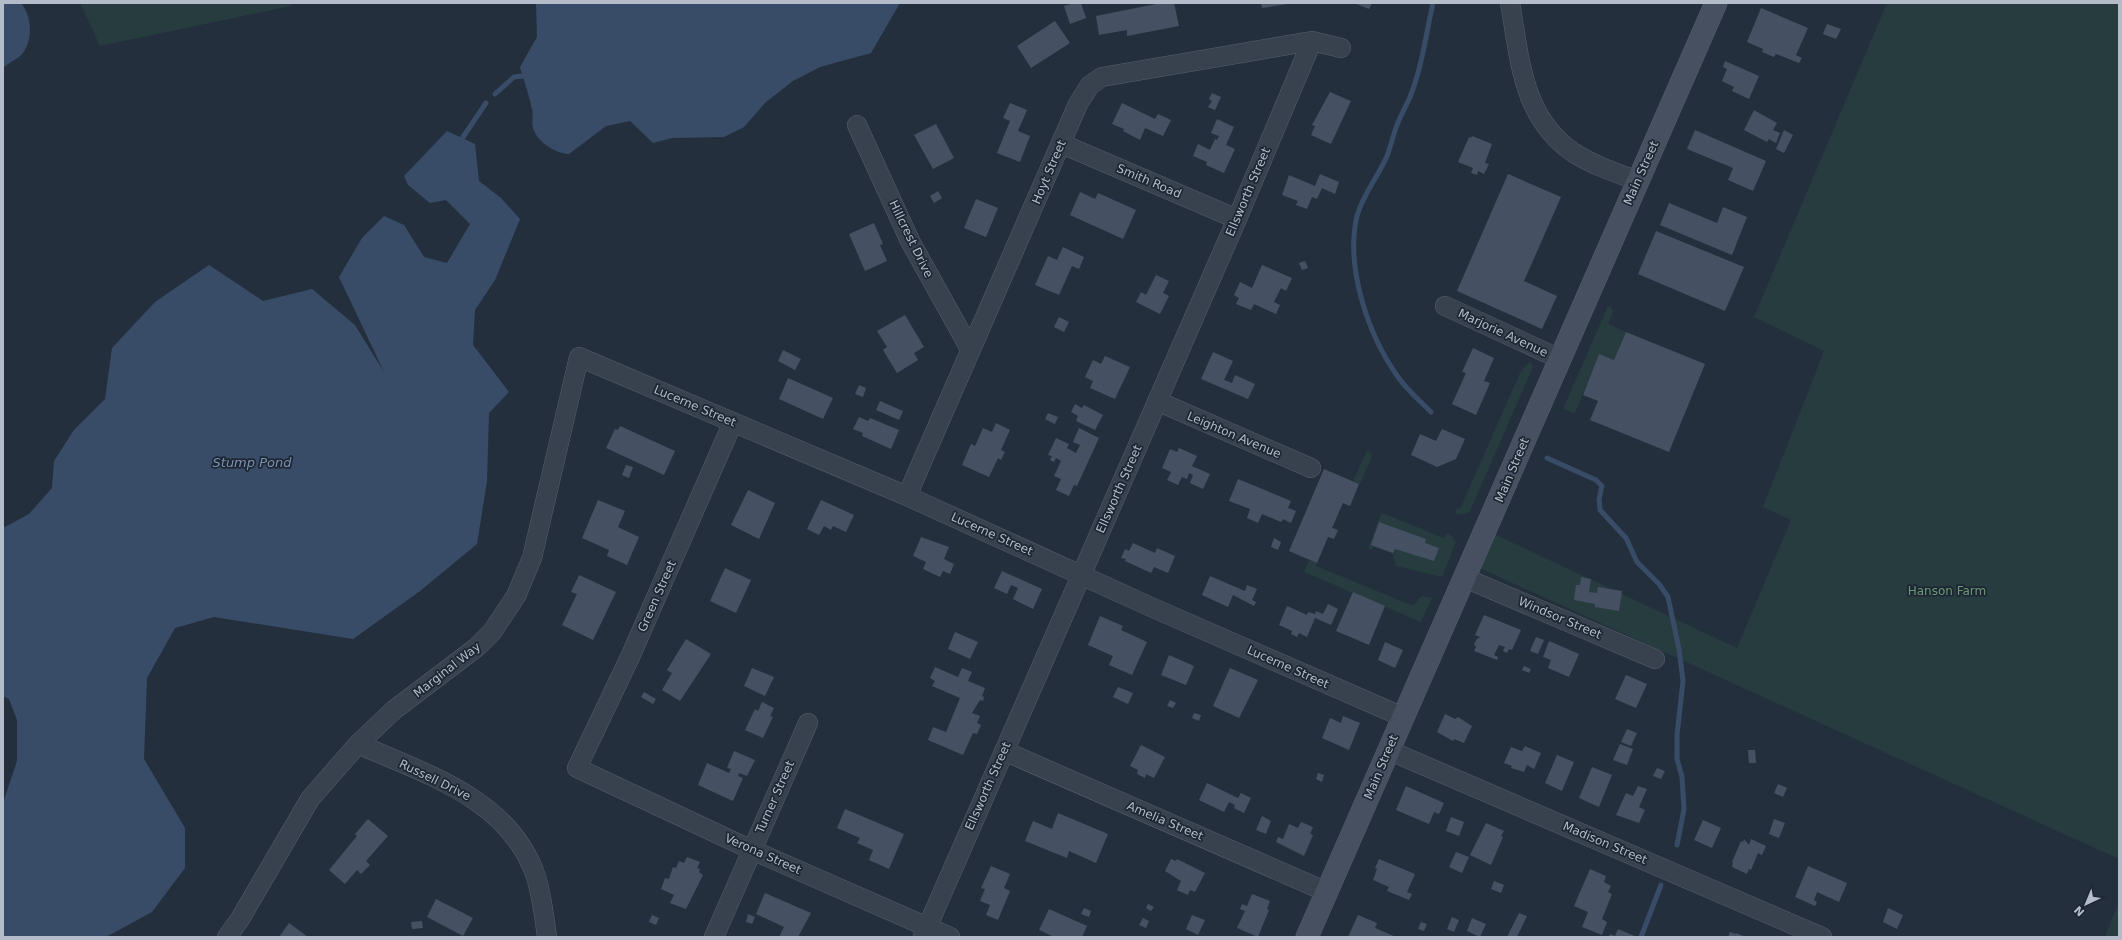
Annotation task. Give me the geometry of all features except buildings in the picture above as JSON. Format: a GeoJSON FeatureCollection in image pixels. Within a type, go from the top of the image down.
{"type":"FeatureCollection","features":[{"type":"Feature","properties":{"kind":"main road","name":"Main Street"},"geometry":{"type":"LineString","coordinates":[[1307,937],[1716,3]]}},
{"type":"Feature","properties":{"kind":"street"},"geometry":{"type":"LineString","coordinates":[[1510,3],[1523,76],[1536,114],[1546,128],[1573,152],[1584,159],[1638,181]]}},
{"type":"Feature","properties":{"kind":"street","name":"Hoyt Street"},"geometry":{"type":"LineString","coordinates":[[907,496],[970,349],[1086,90],[1102,78],[1312,41],[1341,48]]}},
{"type":"Feature","properties":{"kind":"street","name":"Ellsworth Street"},"geometry":{"type":"LineString","coordinates":[[925,932],[1237,219],[1312,41]]}},
{"type":"Feature","properties":{"kind":"street","name":"Hillcrest Drive"},"geometry":{"type":"LineString","coordinates":[[857,125],[910,241],[970,349]]}},
{"type":"Feature","properties":{"kind":"street","name":"Smith Road"},"geometry":{"type":"LineString","coordinates":[[1062,144],[1237,219]]}},
{"type":"Feature","properties":{"kind":"street","name":"Marjorie Avenue"},"geometry":{"type":"LineString","coordinates":[[1446,306],[1560,359]]}},
{"type":"Feature","properties":{"kind":"street","name":"Lucerne Street"},"geometry":{"type":"LineString","coordinates":[[579,357],[907,496],[1215,635],[1403,717]]}},
{"type":"Feature","properties":{"kind":"street","name":"Marginal Way"},"geometry":{"type":"LineString","coordinates":[[227,937],[240,919],[310,799],[358,744],[394,710],[477,647],[492,632],[516,596],[532,558],[579,357]]}},
{"type":"Feature","properties":{"kind":"street","name":"Leighton Avenue"},"geometry":{"type":"LineString","coordinates":[[1157,401],[1311,468]]}},
{"type":"Feature","properties":{"kind":"street","name":"Green Street"},"geometry":{"type":"LineString","coordinates":[[577,768],[630,657],[733,422]]}},
{"type":"Feature","properties":{"kind":"street","name":"Windsor Street"},"geometry":{"type":"LineString","coordinates":[[1465,578],[1655,659]]}},
{"type":"Feature","properties":{"kind":"street","name":"Turner Street"},"geometry":{"type":"LineString","coordinates":[[714,937],[808,723]]}},
{"type":"Feature","properties":{"kind":"street","name":"Russell Drive"},"geometry":{"type":"LineString","coordinates":[[358,744],[451,786],[485,806],[506,826],[527,856],[535,874],[540,892],[547,937]]}},
{"type":"Feature","properties":{"kind":"street","name":"Madison Street"},"geometry":{"type":"LineString","coordinates":[[1388,750],[1822,937]]}},
{"type":"Feature","properties":{"kind":"street","name":"Amelia Street"},"geometry":{"type":"LineString","coordinates":[[1004,751],[1327,892]]}},
{"type":"Feature","properties":{"kind":"street","name":"Verona Street"},"geometry":{"type":"LineString","coordinates":[[577,768],[925,932],[950,937]]}},
{"type":"Feature","properties":{"kind":"green space"},"geometry":{"type":"Polygon","coordinates":[[[80,3],[290,3],[291,6],[100,46],[80,3]]]}},
{"type":"Feature","properties":{"kind":"green space","name":"Hanson Farm"},"geometry":{"type":"Polygon","coordinates":[[[1887,3],[2119,3],[2119,859],[1475,566],[1492,533],[1737,648],[1791,520],[1763,507],[1824,351],[1754,317],[1887,3]]]}},
{"type":"Feature","properties":{"kind":"green space"},"geometry":{"type":"Polygon","coordinates":[[[1608,306],[1611,307],[1613,312],[1608,324],[1626,332],[1614,360],[1599,354],[1576,411],[1574,413],[1563,409],[1608,306]]]}},
{"type":"Feature","properties":{"kind":"green space"},"geometry":{"type":"Polygon","coordinates":[[[1528,363],[1531,363],[1533,367],[1470,511],[1464,514],[1455,514],[1457,508],[1460,509],[1520,373],[1528,363]]]}},
{"type":"Feature","properties":{"kind":"green space"},"geometry":{"type":"Polygon","coordinates":[[[1367,451],[1371,452],[1372,456],[1359,484],[1353,481],[1367,451]]]}},
{"type":"Feature","properties":{"kind":"green space"},"geometry":{"type":"Polygon","coordinates":[[[1381,514],[1385,514],[1444,538],[1447,533],[1452,536],[1456,542],[1442,577],[1396,566],[1392,553],[1374,547],[1372,550],[1368,549],[1381,514]]]}},
{"type":"Feature","properties":{"kind":"green space"},"geometry":{"type":"Polygon","coordinates":[[[1309,560],[1317,563],[1316,566],[1414,606],[1418,599],[1422,596],[1432,598],[1421,622],[1304,572],[1309,560]]]}},
{"type":"Feature","properties":{"kind":"green space"},"geometry":{"type":"Polygon","coordinates":[[[2119,902],[2119,937],[2105,937],[2119,902]]]}},
{"type":"Feature","properties":{"kind":"water"},"geometry":{"type":"Polygon","coordinates":[[[3,3],[21,3],[27,14],[30,34],[23,53],[3,68],[3,3]]]}},
{"type":"Feature","properties":{"kind":"water"},"geometry":{"type":"Polygon","coordinates":[[[536,3],[900,3],[871,53],[820,67],[793,81],[766,102],[744,127],[724,137],[672,138],[653,143],[630,121],[606,126],[569,154],[558,152],[543,143],[535,133],[532,126],[533,111],[520,67],[537,37],[536,3]]]}},
{"type":"Feature","properties":{"kind":"water","name":"Stump Pond"},"geometry":{"type":"Polygon","coordinates":[[[447,131],[475,144],[479,181],[501,198],[520,219],[495,280],[475,310],[473,345],[509,392],[489,413],[487,481],[477,544],[420,591],[353,639],[214,617],[175,628],[147,678],[144,759],[185,828],[185,868],[152,912],[106,937],[3,937],[3,803],[17,761],[17,720],[9,699],[3,696],[3,528],[29,514],[52,488],[54,461],[74,430],[105,399],[112,348],[155,302],[209,265],[263,301],[312,289],[355,325],[384,372],[339,277],[362,238],[384,216],[404,225],[424,257],[447,263],[470,224],[446,200],[430,203],[408,185],[404,176],[447,131]]]}},
{"type":"Feature","properties":{"kind":"waterway"},"geometry":{"type":"LineString","coordinates":[[1431,412],[1409,391],[1398,377],[1377,341],[1362,300],[1357,278],[1354,257],[1354,236],[1357,216],[1360,208],[1387,156],[1397,125],[1414,86],[1421,62],[1433,3]]}},
{"type":"Feature","properties":{"kind":"waterway"},"geometry":{"type":"LineString","coordinates":[[495,94],[514,77],[523,76]]}},
{"type":"Feature","properties":{"kind":"waterway"},"geometry":{"type":"LineString","coordinates":[[463,137],[486,103]]}},
{"type":"Feature","properties":{"kind":"waterway"},"geometry":{"type":"LineString","coordinates":[[1547,458],[1596,480],[1602,486],[1599,499],[1600,510],[1626,538],[1637,562],[1659,584],[1668,597],[1679,649],[1683,681],[1677,735],[1677,759],[1682,777],[1684,809],[1677,845]]}},
{"type":"Feature","properties":{"kind":"waterway"},"geometry":{"type":"LineString","coordinates":[[1641,937],[1661,885]]}}]}
